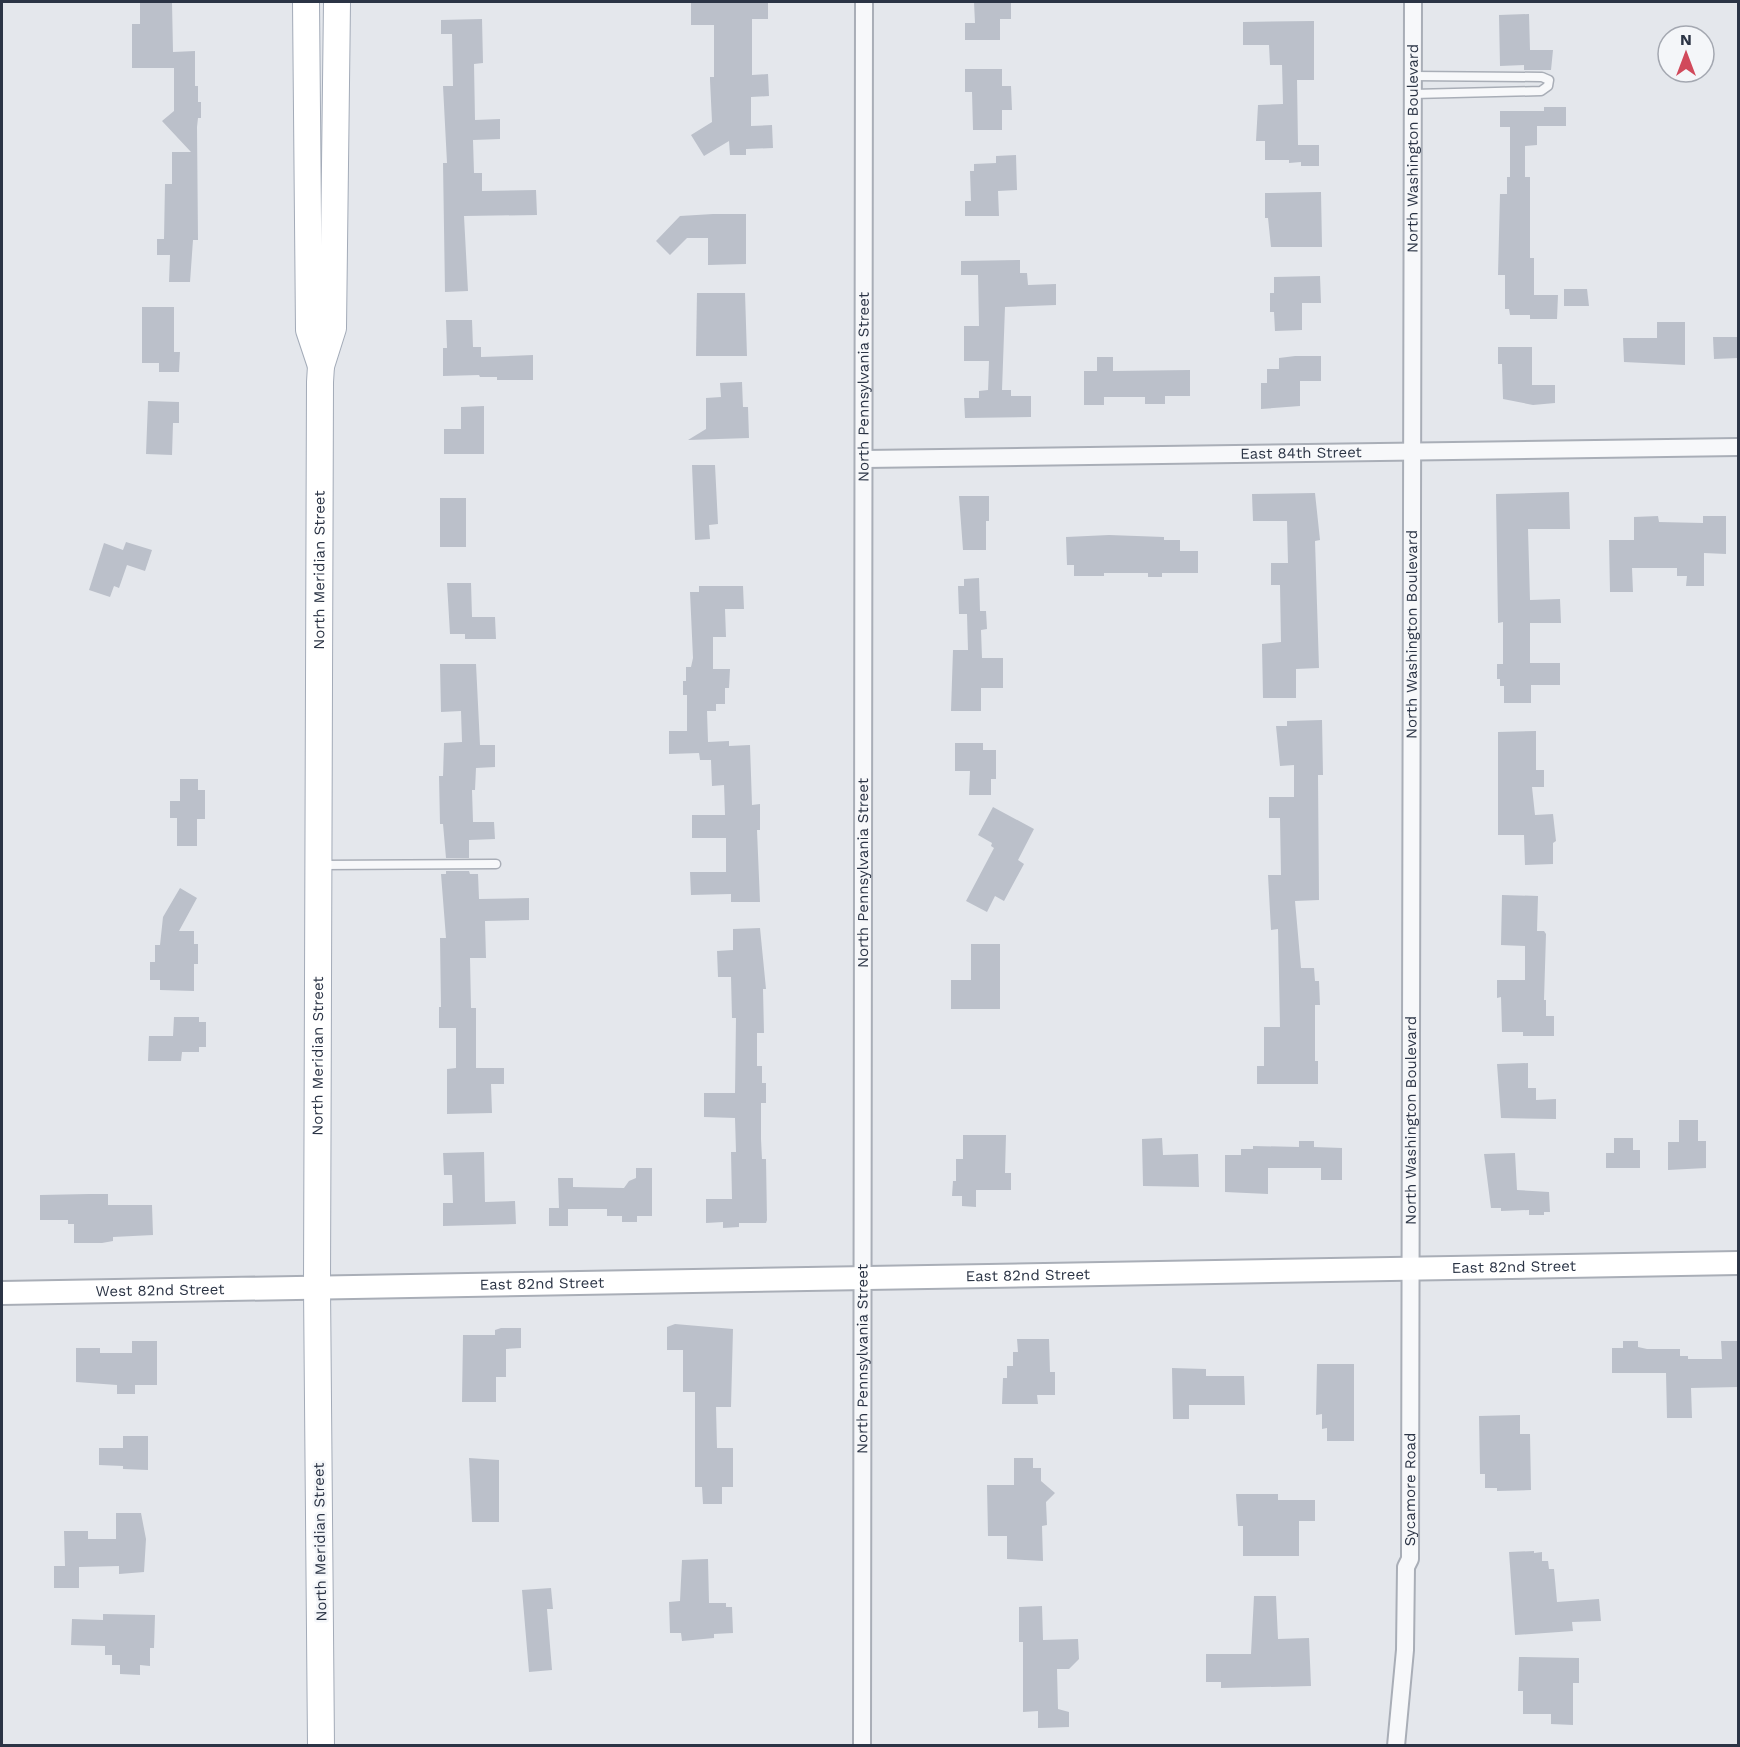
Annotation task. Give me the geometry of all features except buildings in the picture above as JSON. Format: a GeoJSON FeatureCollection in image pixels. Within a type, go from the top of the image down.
{"type":"FeatureCollection","features":[{"type":"Feature","properties":{"kind":"main road","name":"North Meridian Street"},"geometry":{"type":"LineString","coordinates":[[306,2],[309,330],[321,366]]}},
{"type":"Feature","properties":{"kind":"main road","name":"North Meridian Street"},"geometry":{"type":"LineString","coordinates":[[321,1746],[317,1287],[321,366],[333,328],[337,2]]}},
{"type":"Feature","properties":{"kind":"street","name":"North Pennsylvania Street"},"geometry":{"type":"LineString","coordinates":[[862,1746],[864,2]]}},
{"type":"Feature","properties":{"kind":"street","name":"North Washington Boulevard"},"geometry":{"type":"LineString","coordinates":[[1410,1268],[1413,2]]}},
{"type":"Feature","properties":{"kind":"street","name":"East 84th Street"},"geometry":{"type":"LineString","coordinates":[[865,459],[1738,447]]}},
{"type":"Feature","properties":{"kind":"street","name":"East 82nd Street"},"geometry":{"type":"LineString","coordinates":[[317,1287],[1738,1263]]}},
{"type":"Feature","properties":{"kind":"street","name":"Sycamore Road"},"geometry":{"type":"LineString","coordinates":[[1396,1746],[1405,1650],[1406,1568],[1410,1560],[1410,1268]]}},
{"type":"Feature","properties":{"kind":"street","name":"West 82nd Street"},"geometry":{"type":"LineString","coordinates":[[2,1293],[317,1287]]}},
{"type":"Feature","properties":{"kind":"lane"},"geometry":{"type":"LineString","coordinates":[[1413,75],[1542,77],[1549,80],[1548,86],[1541,92],[1413,94]]}},
{"type":"Feature","properties":{"kind":"lane"},"geometry":{"type":"LineString","coordinates":[[320,865],[496,864]]}}]}
